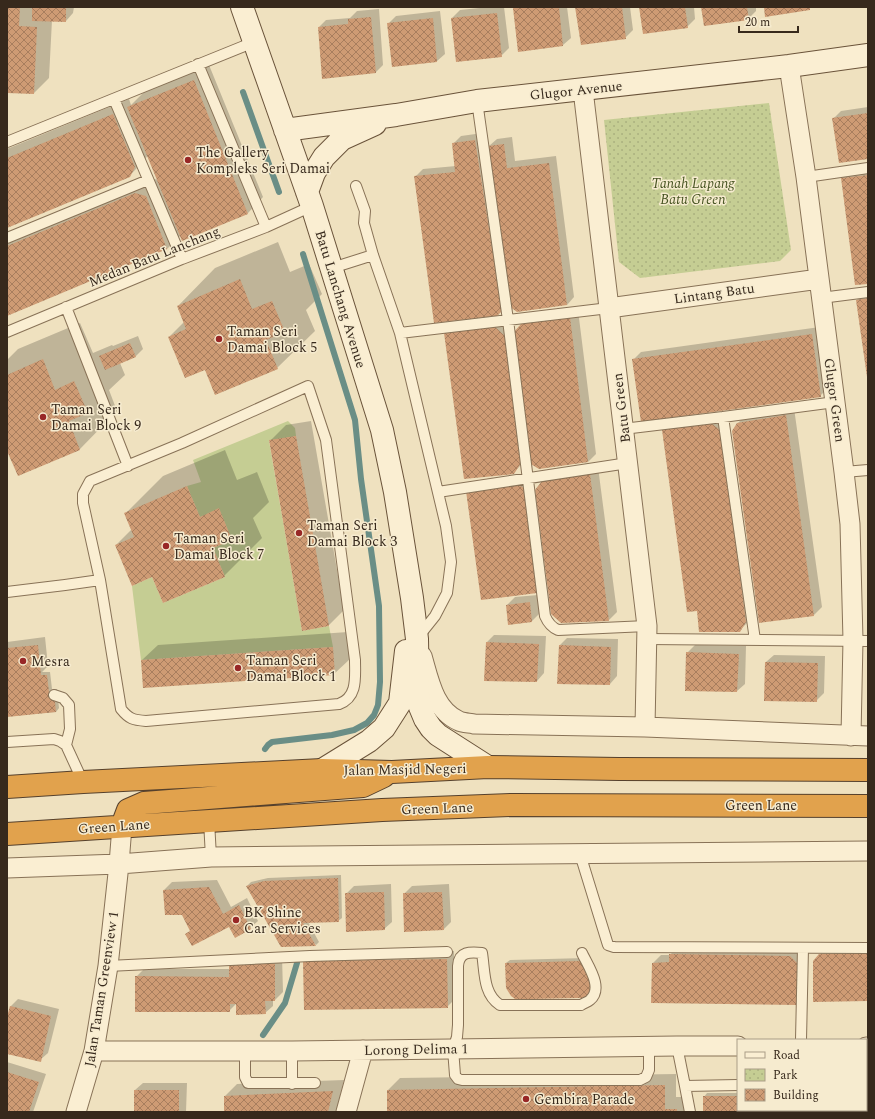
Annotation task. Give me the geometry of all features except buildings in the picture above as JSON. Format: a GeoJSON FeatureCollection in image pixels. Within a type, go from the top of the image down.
{"type":"FeatureCollection","features":[{"type":"Feature","properties":{"kind":"highway","name":"Jalan Masjid Negeri"},"geometry":{"type":"LineString","coordinates":[[322,770],[392,772],[488,767]]}},
{"type":"Feature","properties":{"kind":"highway"},"geometry":{"type":"LineString","coordinates":[[488,767],[868,770]]}},
{"type":"Feature","properties":{"kind":"highway"},"geometry":{"type":"LineString","coordinates":[[7,787],[322,770]]}},
{"type":"Feature","properties":{"kind":"highway"},"geometry":{"type":"LineString","coordinates":[[122,826],[128,810],[144,802],[364,786],[392,772]]}},
{"type":"Feature","properties":{"kind":"highway","name":"Green Lane"},"geometry":{"type":"LineString","coordinates":[[7,834],[382,810],[511,805],[868,806]]}},
{"type":"Feature","properties":{"kind":"street","name":"Batu Lanchang Avenue"},"geometry":{"type":"LineString","coordinates":[[242,7],[310,199],[382,430],[395,492],[412,598]]}},
{"type":"Feature","properties":{"kind":"street","name":"Glugor Avenue"},"geometry":{"type":"LineString","coordinates":[[285,130],[396,115],[478,101],[789,66],[868,55]]}},
{"type":"Feature","properties":{"kind":"street","name":"Glugor Green"},"geometry":{"type":"LineString","coordinates":[[789,66],[806,177],[850,524],[860,640],[860,736]]}},
{"type":"Feature","properties":{"kind":"street","name":"Batu Green"},"geometry":{"type":"LineString","coordinates":[[583,90],[647,632],[645,727]]}},
{"type":"Feature","properties":{"kind":"street"},"geometry":{"type":"LineString","coordinates":[[310,199],[314,173],[324,157],[342,139],[396,115]]}},
{"type":"Feature","properties":{"kind":"street","name":"Lintang Batu"},"geometry":{"type":"LineString","coordinates":[[609,308],[819,279]]}},
{"type":"Feature","properties":{"kind":"street"},"geometry":{"type":"LineString","coordinates":[[412,598],[417,639],[418,695],[420,707],[425,719],[431,728],[444,740],[488,767]]}},
{"type":"Feature","properties":{"kind":"street"},"geometry":{"type":"LineString","coordinates":[[322,770],[369,741],[384,728],[400,703],[412,598]]}},
{"type":"Feature","properties":{"kind":"street"},"geometry":{"type":"LineString","coordinates":[[417,639],[436,700],[446,713],[460,722],[474,724],[645,727],[860,736]]}},
{"type":"Feature","properties":{"kind":"street","name":"Jalan Taman Greenview 1"},"geometry":{"type":"LineString","coordinates":[[76,1112],[94,1051],[108,966],[122,826]]}},
{"type":"Feature","properties":{"kind":"street"},"geometry":{"type":"LineString","coordinates":[[7,868],[119,864],[211,857],[868,851]]}},
{"type":"Feature","properties":{"kind":"street","name":"Lorong Delima 1"},"geometry":{"type":"LineString","coordinates":[[94,1051],[292,1051],[737,1046]]}},
{"type":"Feature","properties":{"kind":"street"},"geometry":{"type":"LineString","coordinates":[[346,1112],[363,1050]]}},
{"type":"Feature","properties":{"kind":"lane"},"geometry":{"type":"LineString","coordinates":[[7,142],[254,42]]}},
{"type":"Feature","properties":{"kind":"lane"},"geometry":{"type":"LineString","coordinates":[[198,64],[266,227]]}},
{"type":"Feature","properties":{"kind":"lane"},"geometry":{"type":"LineString","coordinates":[[114,99],[182,259]]}},
{"type":"Feature","properties":{"kind":"lane"},"geometry":{"type":"LineString","coordinates":[[478,101],[508,320],[545,616],[548,623],[558,630],[647,632],[755,640],[860,640]]}},
{"type":"Feature","properties":{"kind":"lane"},"geometry":{"type":"LineString","coordinates":[[806,177],[868,168]]}},
{"type":"Feature","properties":{"kind":"lane"},"geometry":{"type":"LineString","coordinates":[[7,238],[148,180]]}},
{"type":"Feature","properties":{"kind":"lane"},"geometry":{"type":"LineString","coordinates":[[356,186],[365,211],[364,223],[373,255],[400,333],[446,526],[451,562],[447,593],[435,616],[417,639]]}},
{"type":"Feature","properties":{"kind":"lane","name":"Medan Batu Lanchang"},"geometry":{"type":"LineString","coordinates":[[7,332],[182,259],[266,227],[310,199]]}},
{"type":"Feature","properties":{"kind":"lane"},"geometry":{"type":"LineString","coordinates":[[332,268],[373,255]]}},
{"type":"Feature","properties":{"kind":"lane"},"geometry":{"type":"LineString","coordinates":[[821,298],[868,292]]}},
{"type":"Feature","properties":{"kind":"lane"},"geometry":{"type":"LineString","coordinates":[[66,308],[128,466]]}},
{"type":"Feature","properties":{"kind":"lane"},"geometry":{"type":"LineString","coordinates":[[400,333],[609,308]]}},
{"type":"Feature","properties":{"kind":"lane"},"geometry":{"type":"LineString","coordinates":[[308,386],[326,440],[355,660],[352,695],[346,702],[339,704],[146,721],[128,717],[121,709],[100,580],[83,503],[83,494],[90,481],[128,466],[308,386]]}},
{"type":"Feature","properties":{"kind":"lane"},"geometry":{"type":"LineString","coordinates":[[623,428],[723,417],[835,402]]}},
{"type":"Feature","properties":{"kind":"lane"},"geometry":{"type":"LineString","coordinates":[[723,417],[755,640]]}},
{"type":"Feature","properties":{"kind":"lane"},"geometry":{"type":"LineString","coordinates":[[438,492],[628,462]]}},
{"type":"Feature","properties":{"kind":"lane"},"geometry":{"type":"LineString","coordinates":[[844,472],[868,470]]}},
{"type":"Feature","properties":{"kind":"lane"},"geometry":{"type":"LineString","coordinates":[[7,592],[100,580]]}},
{"type":"Feature","properties":{"kind":"lane"},"geometry":{"type":"LineString","coordinates":[[54,695],[63,698],[69,705],[70,729],[66,745]]}},
{"type":"Feature","properties":{"kind":"lane"},"geometry":{"type":"LineString","coordinates":[[7,742],[54,739],[60,741],[66,745],[83,782]]}},
{"type":"Feature","properties":{"kind":"lane"},"geometry":{"type":"LineString","coordinates":[[209,821],[211,857]]}},
{"type":"Feature","properties":{"kind":"lane"},"geometry":{"type":"LineString","coordinates":[[580,854],[608,946],[614,948],[868,948]]}},
{"type":"Feature","properties":{"kind":"lane"},"geometry":{"type":"LineString","coordinates":[[801,1039],[803,948]]}},
{"type":"Feature","properties":{"kind":"lane"},"geometry":{"type":"LineString","coordinates":[[108,966],[447,952]]}},
{"type":"Feature","properties":{"kind":"lane"},"geometry":{"type":"LineString","coordinates":[[582,953],[597,985],[595,993],[590,1000],[581,1005],[500,1005],[493,1001],[487,992],[482,953],[466,953],[461,956],[458,961],[458,1025],[454,1049],[455,1075],[458,1079],[462,1080],[640,1080],[646,1077],[649,1070],[649,1046]]}},
{"type":"Feature","properties":{"kind":"lane"},"geometry":{"type":"LineString","coordinates":[[677,1046],[690,1112]]}},
{"type":"Feature","properties":{"kind":"lane"},"geometry":{"type":"LineString","coordinates":[[245,1051],[245,1077],[248,1084],[315,1083]]}},
{"type":"Feature","properties":{"kind":"lane"},"geometry":{"type":"LineString","coordinates":[[292,1051],[292,1084]]}},
{"type":"Feature","properties":{"kind":"lane"},"geometry":{"type":"LineString","coordinates":[[685,1086],[737,1085]]}},
{"type":"Feature","properties":{"kind":"green space","name":"Tanah Lapang Batu Green"},"geometry":{"type":"Polygon","coordinates":[[[769,103],[791,250],[780,261],[640,278],[619,262],[604,120],[769,103]]]}},
{"type":"Feature","properties":{"kind":"green space"},"geometry":{"type":"Polygon","coordinates":[[[288,421],[295,428],[296,436],[269,441],[302,631],[329,626],[333,647],[141,660],[132,586],[152,577],[163,603],[225,577],[213,548],[232,540],[219,509],[200,517],[187,486],[201,482],[193,460],[288,421]]]}},
{"type":"Feature","properties":{"kind":"waterway"},"geometry":{"type":"LineString","coordinates":[[243,92],[279,192]]}},
{"type":"Feature","properties":{"kind":"waterway"},"geometry":{"type":"LineString","coordinates":[[265,749],[272,742],[332,735],[354,730],[367,723],[374,715],[378,705],[380,682],[379,606],[361,479],[355,420],[303,254]]}},
{"type":"Feature","properties":{"kind":"waterway"},"geometry":{"type":"LineString","coordinates":[[263,1035],[285,1003],[297,963]]}},
{"type":"Feature","properties":{"kind":"place","name":"The Gallery Kompleks Seri Damai"},"geometry":{"type":"Point","coordinates":[188,160]}},
{"type":"Feature","properties":{"kind":"place","name":"Taman Seri Damai Block 5"},"geometry":{"type":"Point","coordinates":[219,339]}},
{"type":"Feature","properties":{"kind":"place","name":"Taman Seri Damai Block 9"},"geometry":{"type":"Point","coordinates":[43,417]}},
{"type":"Feature","properties":{"kind":"place","name":"Taman Seri Damai Block 3"},"geometry":{"type":"Point","coordinates":[299,533]}},
{"type":"Feature","properties":{"kind":"place","name":"Taman Seri Damai Block 7"},"geometry":{"type":"Point","coordinates":[166,546]}},
{"type":"Feature","properties":{"kind":"place","name":"Mesra"},"geometry":{"type":"Point","coordinates":[23,661]}},
{"type":"Feature","properties":{"kind":"place","name":"Taman Seri Damai Block 1"},"geometry":{"type":"Point","coordinates":[238,668]}},
{"type":"Feature","properties":{"kind":"place","name":"BK Shine Car Services"},"geometry":{"type":"Point","coordinates":[236,920]}},
{"type":"Feature","properties":{"kind":"place","name":"Gembira Parade"},"geometry":{"type":"Point","coordinates":[526,1099]}}]}
